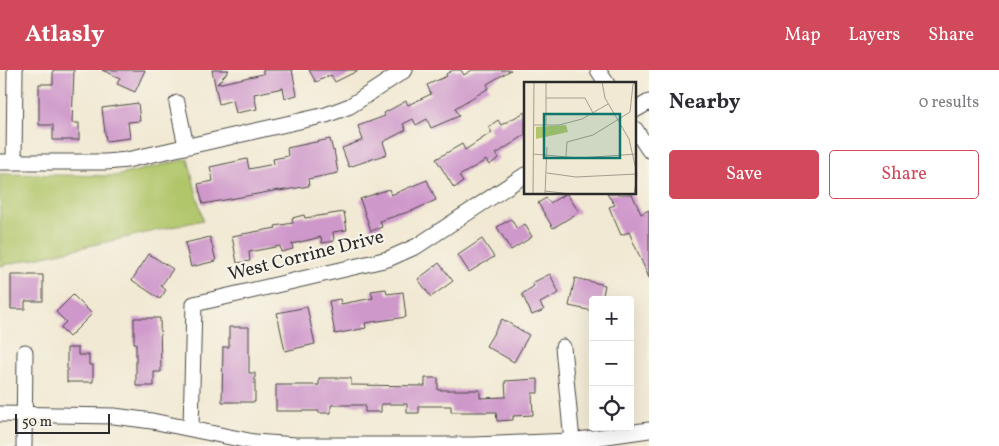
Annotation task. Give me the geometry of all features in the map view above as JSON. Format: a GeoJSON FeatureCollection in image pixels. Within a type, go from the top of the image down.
{"type":"FeatureCollection","features":[{"type":"Feature","properties":{"kind":"street"},"geometry":{"type":"LineString","coordinates":[[15,70],[7,162],[106,162],[127,160],[326,115],[350,106],[405,70]]}},
{"type":"Feature","properties":{"kind":"street"},"geometry":{"type":"LineString","coordinates":[[598,70],[606,82]]}},
{"type":"Feature","properties":{"kind":"street"},"geometry":{"type":"LineString","coordinates":[[636,109],[649,102]]}},
{"type":"Feature","properties":{"kind":"street"},"geometry":{"type":"LineString","coordinates":[[177,104],[186,146]]}},
{"type":"Feature","properties":{"kind":"street"},"geometry":{"type":"LineString","coordinates":[[636,130],[649,150]]}},
{"type":"Feature","properties":{"kind":"street","name":"West Corrine Drive"},"geometry":{"type":"LineString","coordinates":[[191,428],[194,304],[388,259],[417,246],[524,176]]}},
{"type":"Feature","properties":{"kind":"street"},"geometry":{"type":"LineString","coordinates":[[563,347],[572,440]]}},
{"type":"Feature","properties":{"kind":"street"},"geometry":{"type":"LineString","coordinates":[[24,446],[25,352]]}},
{"type":"Feature","properties":{"kind":"street"},"geometry":{"type":"LineString","coordinates":[[0,414],[114,416],[191,428],[254,442],[296,445],[474,445],[572,440],[649,430]]}},
{"type":"Feature","properties":{"kind":"green space"},"geometry":{"type":"Polygon","coordinates":[[[188,159],[203,220],[0,266],[0,174],[115,176],[188,159]]]}},
{"type":"Feature","properties":{"kind":"building"},"geometry":{"type":"Polygon","coordinates":[[[53,70],[74,70],[72,123],[79,123],[79,140],[53,140],[53,125],[39,125],[39,84],[53,84],[53,70]]]}},
{"type":"Feature","properties":{"kind":"building"},"geometry":{"type":"Polygon","coordinates":[[[102,70],[145,70],[135,92],[117,84],[120,78],[102,70]]]}},
{"type":"Feature","properties":{"kind":"building"},"geometry":{"type":"Polygon","coordinates":[[[212,70],[229,70],[217,84],[263,74],[263,70],[292,70],[297,95],[285,98],[283,88],[254,94],[257,109],[236,113],[233,100],[219,104],[212,70]]]}},
{"type":"Feature","properties":{"kind":"building"},"geometry":{"type":"Polygon","coordinates":[[[309,70],[359,70],[335,82],[331,75],[316,82],[309,70]]]}},
{"type":"Feature","properties":{"kind":"building"},"geometry":{"type":"Polygon","coordinates":[[[453,70],[461,70],[464,75],[472,70],[511,70],[487,84],[489,88],[455,108],[459,116],[431,128],[427,119],[416,125],[413,119],[403,124],[406,130],[383,142],[387,154],[349,167],[342,148],[363,140],[358,126],[385,116],[384,113],[406,101],[408,105],[431,94],[427,85],[447,76],[446,74],[453,70]]]}},
{"type":"Feature","properties":{"kind":"building"},"geometry":{"type":"Polygon","coordinates":[[[138,103],[140,121],[128,122],[130,138],[106,141],[102,108],[138,103]]]}},
{"type":"Feature","properties":{"kind":"building"},"geometry":{"type":"Polygon","coordinates":[[[524,113],[524,136],[496,154],[499,158],[489,165],[486,160],[459,176],[463,182],[454,188],[436,159],[462,144],[465,150],[492,132],[488,127],[498,120],[501,125],[524,113]]]}},
{"type":"Feature","properties":{"kind":"building"},"geometry":{"type":"Polygon","coordinates":[[[330,139],[338,173],[308,179],[309,186],[203,204],[198,184],[213,181],[210,167],[247,159],[249,169],[274,164],[273,159],[288,156],[287,148],[330,139]]]}},
{"type":"Feature","properties":{"kind":"building"},"geometry":{"type":"Polygon","coordinates":[[[427,180],[436,200],[414,210],[380,221],[382,227],[371,231],[360,199],[389,189],[391,195],[427,180]]]}},
{"type":"Feature","properties":{"kind":"building"},"geometry":{"type":"Polygon","coordinates":[[[563,195],[568,195],[579,212],[553,228],[538,203],[546,198],[550,203],[563,195]]]}},
{"type":"Feature","properties":{"kind":"building"},"geometry":{"type":"Polygon","coordinates":[[[608,195],[632,195],[641,214],[649,210],[649,278],[629,232],[621,235],[609,207],[615,205],[608,195]]]}},
{"type":"Feature","properties":{"kind":"building"},"geometry":{"type":"Polygon","coordinates":[[[344,212],[347,230],[333,232],[334,241],[322,243],[321,237],[292,244],[293,249],[281,252],[280,246],[249,252],[250,261],[237,263],[232,236],[276,228],[275,226],[293,223],[292,218],[304,215],[305,218],[344,212]]]}},
{"type":"Feature","properties":{"kind":"building"},"geometry":{"type":"Polygon","coordinates":[[[511,219],[517,229],[525,224],[532,237],[511,250],[497,227],[511,219]]]}},
{"type":"Feature","properties":{"kind":"building"},"geometry":{"type":"Polygon","coordinates":[[[210,237],[216,261],[191,267],[185,243],[210,237]]]}},
{"type":"Feature","properties":{"kind":"building"},"geometry":{"type":"Polygon","coordinates":[[[482,239],[494,257],[469,272],[458,255],[482,239]]]}},
{"type":"Feature","properties":{"kind":"building"},"geometry":{"type":"Polygon","coordinates":[[[149,254],[173,269],[161,286],[166,290],[160,299],[132,280],[149,254]]]}},
{"type":"Feature","properties":{"kind":"building"},"geometry":{"type":"Polygon","coordinates":[[[439,263],[453,281],[431,297],[418,279],[439,263]]]}},
{"type":"Feature","properties":{"kind":"building"},"geometry":{"type":"Polygon","coordinates":[[[550,274],[559,293],[540,303],[544,310],[532,315],[522,294],[534,286],[532,283],[550,274]]]}},
{"type":"Feature","properties":{"kind":"building"},"geometry":{"type":"Polygon","coordinates":[[[11,275],[43,275],[43,301],[25,301],[25,309],[11,309],[11,275]]]}},
{"type":"Feature","properties":{"kind":"building"},"geometry":{"type":"Polygon","coordinates":[[[575,278],[605,285],[603,296],[589,296],[589,310],[569,306],[575,278]]]}},
{"type":"Feature","properties":{"kind":"building"},"geometry":{"type":"Polygon","coordinates":[[[386,289],[387,294],[403,292],[406,317],[365,323],[366,328],[335,334],[329,301],[340,299],[341,304],[373,298],[371,291],[386,289]]]}},
{"type":"Feature","properties":{"kind":"building"},"geometry":{"type":"Polygon","coordinates":[[[73,295],[92,314],[69,337],[60,328],[66,322],[56,312],[73,295]]]}},
{"type":"Feature","properties":{"kind":"building"},"geometry":{"type":"Polygon","coordinates":[[[307,307],[315,344],[285,351],[277,313],[307,307]]]}},
{"type":"Feature","properties":{"kind":"building"},"geometry":{"type":"Polygon","coordinates":[[[134,318],[160,318],[161,372],[154,372],[154,386],[136,386],[134,318]]]}},
{"type":"Feature","properties":{"kind":"building"},"geometry":{"type":"Polygon","coordinates":[[[502,319],[529,335],[514,362],[486,346],[502,319]]]}},
{"type":"Feature","properties":{"kind":"building"},"geometry":{"type":"Polygon","coordinates":[[[229,327],[249,327],[249,373],[255,373],[255,402],[222,402],[223,347],[229,347],[229,327]]]}},
{"type":"Feature","properties":{"kind":"building"},"geometry":{"type":"Polygon","coordinates":[[[67,348],[78,348],[78,355],[89,355],[89,365],[93,365],[93,382],[67,382],[67,348]]]}},
{"type":"Feature","properties":{"kind":"building"},"geometry":{"type":"Polygon","coordinates":[[[319,378],[351,378],[351,385],[425,386],[425,378],[438,378],[438,390],[480,390],[480,398],[506,397],[505,381],[538,379],[538,393],[532,393],[533,415],[513,416],[513,420],[497,421],[496,412],[451,412],[451,406],[419,406],[419,413],[407,413],[407,404],[381,404],[381,412],[365,412],[365,405],[331,405],[331,413],[319,413],[319,411],[276,411],[276,385],[319,385],[319,378]]]}}]}
